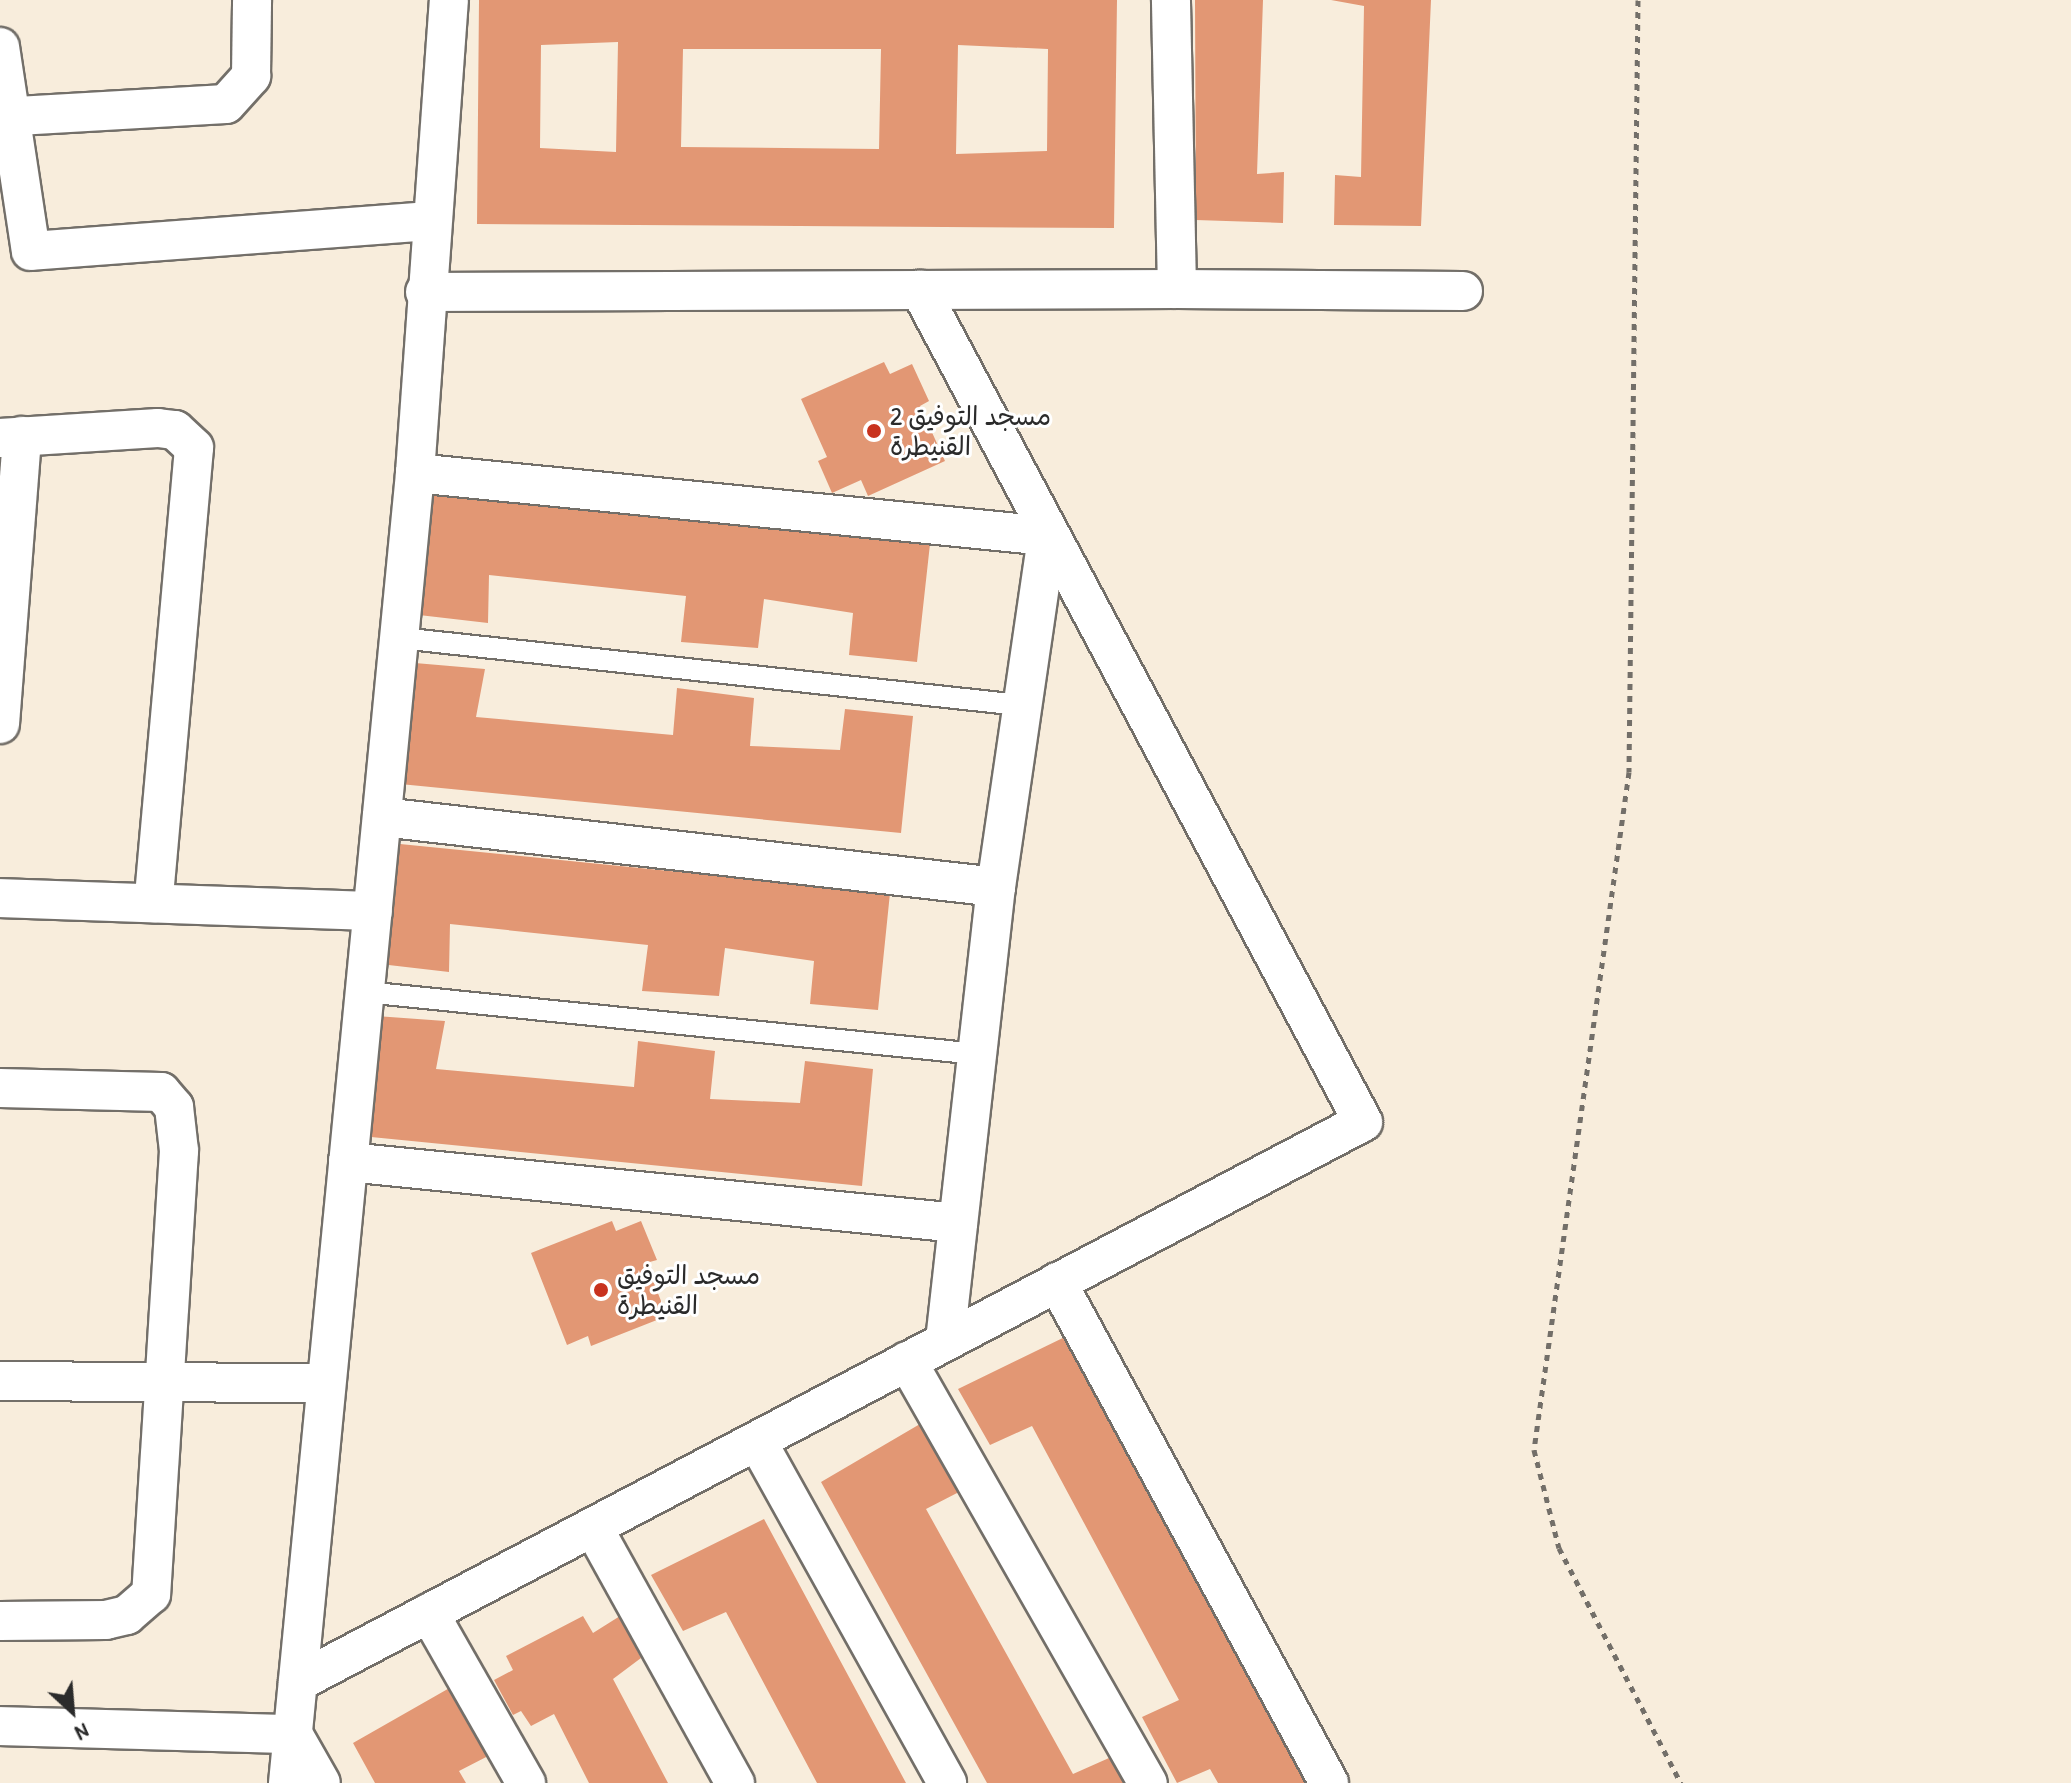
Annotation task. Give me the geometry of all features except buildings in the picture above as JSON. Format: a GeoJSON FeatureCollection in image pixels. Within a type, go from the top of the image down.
{"type":"FeatureCollection","features":[{"type":"Feature","properties":{"kind":"street"},"geometry":{"type":"LineString","coordinates":[[4,117],[226,104],[251,76],[252,0]]}},
{"type":"Feature","properties":{"kind":"street"},"geometry":{"type":"LineString","coordinates":[[288,1783],[415,473],[425,292],[449,0]]}},
{"type":"Feature","properties":{"kind":"street"},"geometry":{"type":"LineString","coordinates":[[1171,0],[1177,289]]}},
{"type":"Feature","properties":{"kind":"street"},"geometry":{"type":"LineString","coordinates":[[0,47],[4,117],[31,251],[431,221]]}},
{"type":"Feature","properties":{"kind":"street"},"geometry":{"type":"LineString","coordinates":[[298,1682],[1363,1122],[1047,536],[920,290]]}},
{"type":"Feature","properties":{"kind":"street"},"geometry":{"type":"LineString","coordinates":[[425,292],[1463,291]]}},
{"type":"Feature","properties":{"kind":"street"},"geometry":{"type":"LineString","coordinates":[[0,724],[11,437],[158,428],[175,430],[194,448],[153,903]]}},
{"type":"Feature","properties":{"kind":"street"},"geometry":{"type":"LineString","coordinates":[[415,473],[1047,536]]}},
{"type":"Feature","properties":{"kind":"street"},"geometry":{"type":"LineString","coordinates":[[945,1341],[996,887],[1020,705],[1047,536]]}},
{"type":"Feature","properties":{"kind":"street"},"geometry":{"type":"LineString","coordinates":[[382,817],[996,887]]}},
{"type":"Feature","properties":{"kind":"street"},"geometry":{"type":"LineString","coordinates":[[0,898],[373,911]]}},
{"type":"Feature","properties":{"kind":"street"},"geometry":{"type":"LineString","coordinates":[[0,1088],[151,1090],[169,1097],[179,1151],[169,1382],[151,1594],[127,1615],[106,1620],[0,1621]]}},
{"type":"Feature","properties":{"kind":"street"},"geometry":{"type":"LineString","coordinates":[[348,1162],[958,1223]]}},
{"type":"Feature","properties":{"kind":"street"},"geometry":{"type":"LineString","coordinates":[[1057,1282],[1329,1783]]}},
{"type":"Feature","properties":{"kind":"street"},"geometry":{"type":"LineString","coordinates":[[907,1361],[1148,1783]]}},
{"type":"Feature","properties":{"kind":"street"},"geometry":{"type":"LineString","coordinates":[[0,1381],[325,1383]]}},
{"type":"Feature","properties":{"kind":"street"},"geometry":{"type":"LineString","coordinates":[[757,1441],[947,1783]]}},
{"type":"Feature","properties":{"kind":"street"},"geometry":{"type":"LineString","coordinates":[[593,1527],[735,1783]]}},
{"type":"Feature","properties":{"kind":"street"},"geometry":{"type":"LineString","coordinates":[[429,1613],[526,1783]]}},
{"type":"Feature","properties":{"kind":"street"},"geometry":{"type":"LineString","coordinates":[[0,1726],[293,1734]]}},
{"type":"Feature","properties":{"kind":"street"},"geometry":{"type":"LineString","coordinates":[[293,1734],[321,1783]]}},
{"type":"Feature","properties":{"kind":"lane"},"geometry":{"type":"LineString","coordinates":[[400,638],[1020,705]]}},
{"type":"Feature","properties":{"kind":"lane"},"geometry":{"type":"LineString","coordinates":[[365,992],[977,1054]]}},
{"type":"Feature","properties":{"kind":"path"},"geometry":{"type":"LineString","coordinates":[[1638,0],[1629,772],[1534,1450],[1559,1548],[1681,1783]]}},
{"type":"Feature","properties":{"kind":"place","name":"2 مسجد التوفيق القنيطرة"},"geometry":{"type":"Point","coordinates":[874,431]}},
{"type":"Feature","properties":{"kind":"place","name":"مسجد التوفيق القنيطرة"},"geometry":{"type":"Point","coordinates":[601,1290]}}]}
